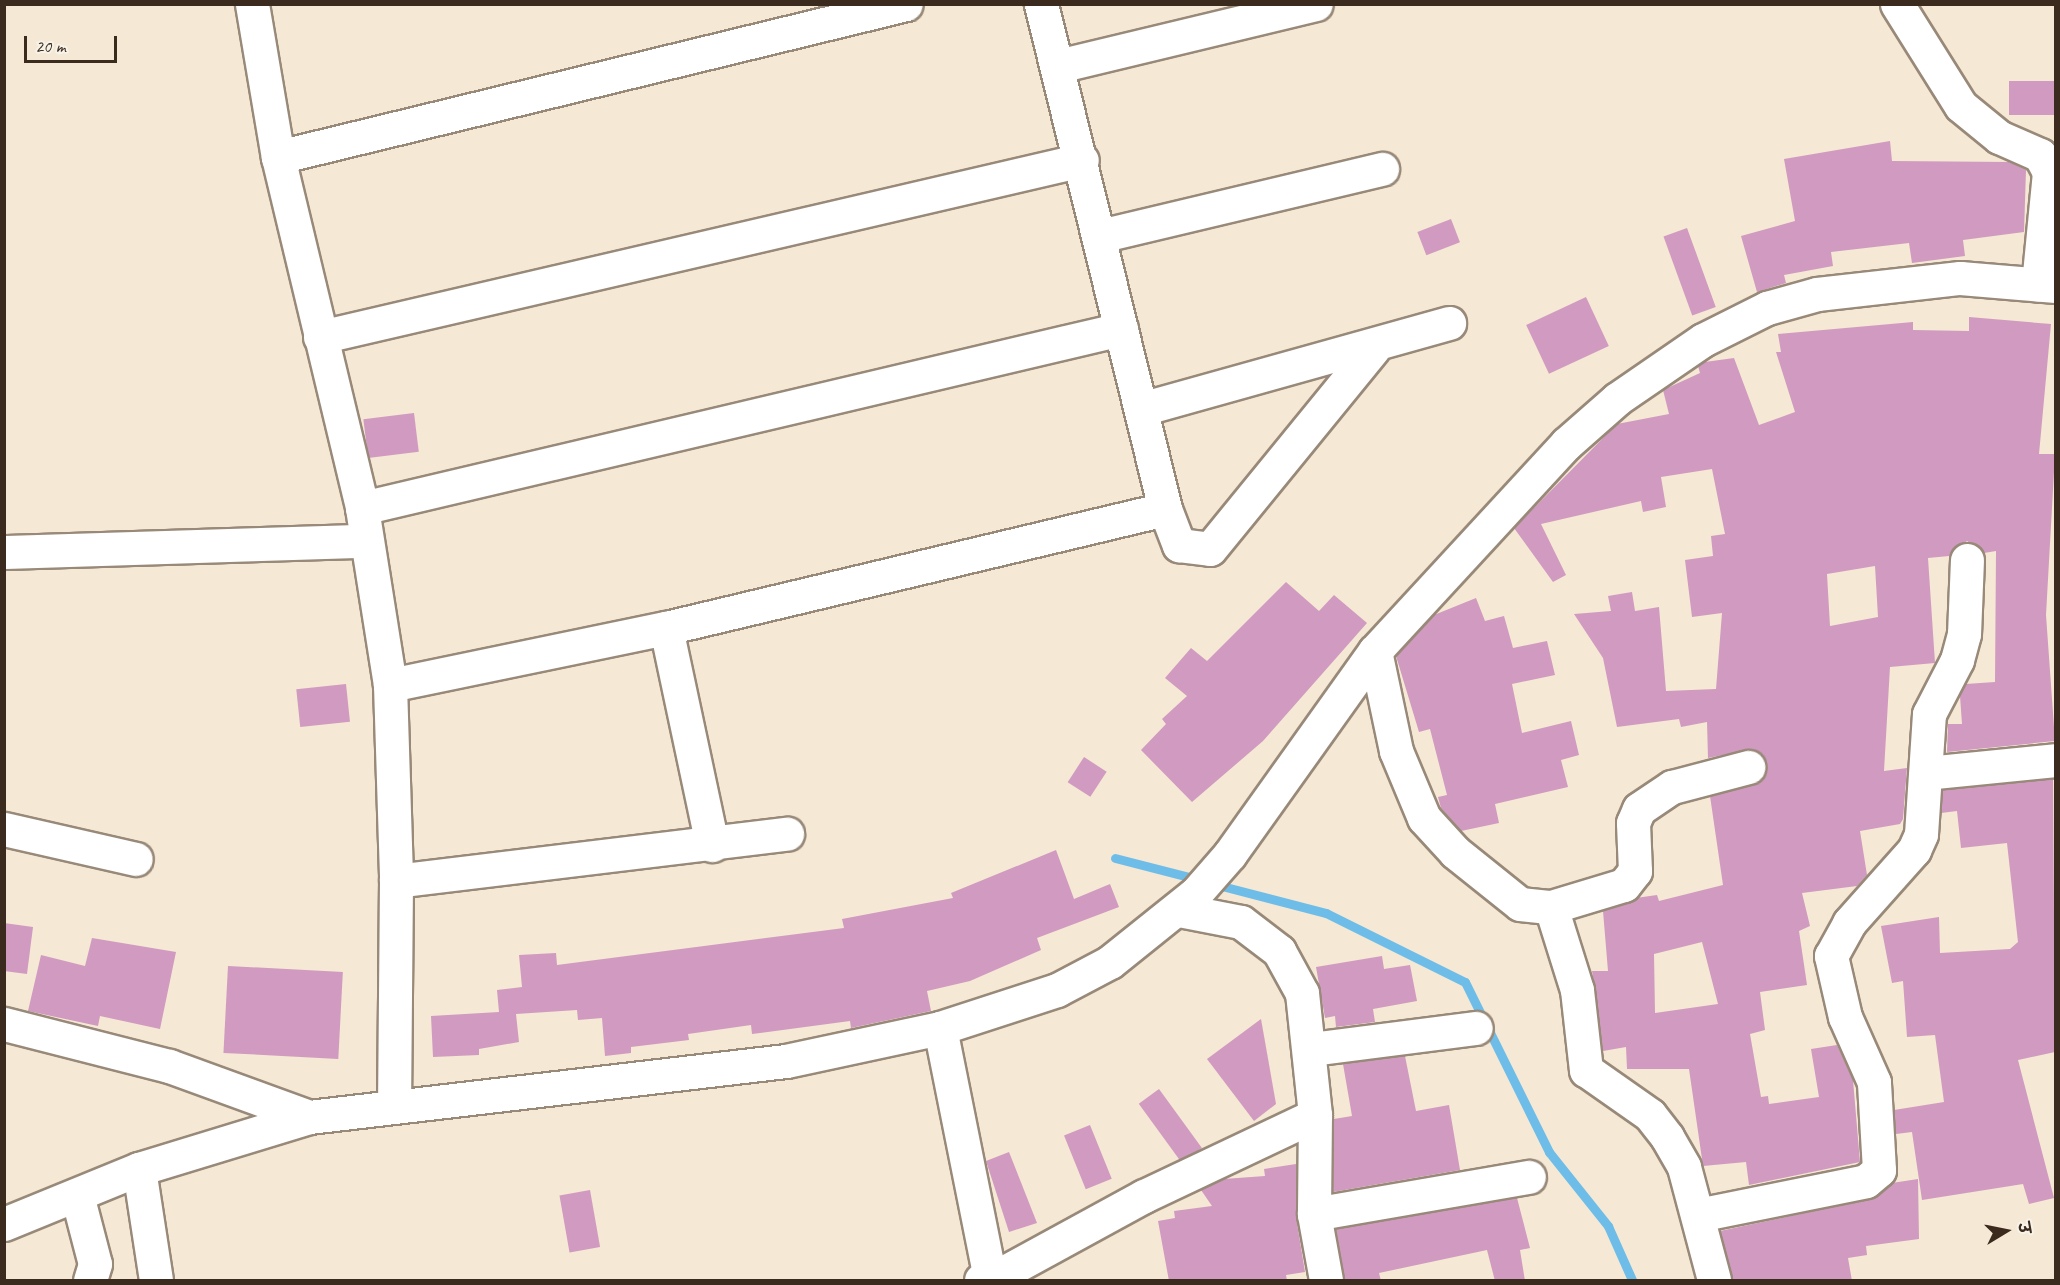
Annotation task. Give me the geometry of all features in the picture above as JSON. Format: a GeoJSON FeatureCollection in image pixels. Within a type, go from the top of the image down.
{"type":"FeatureCollection","features":[{"type":"Feature","properties":{"kind":"street"},"geometry":{"type":"LineString","coordinates":[[252,4],[278,157],[362,508],[364,541],[390,685],[396,881],[394,1103]]}},
{"type":"Feature","properties":{"kind":"street"},"geometry":{"type":"LineString","coordinates":[[278,157],[906,4]]}},
{"type":"Feature","properties":{"kind":"street"},"geometry":{"type":"LineString","coordinates":[[1041,4],[1082,160],[1120,330],[1165,509],[1179,545],[1210,549],[1374,348]]}},
{"type":"Feature","properties":{"kind":"street"},"geometry":{"type":"LineString","coordinates":[[1058,66],[1316,4]]}},
{"type":"Feature","properties":{"kind":"street"},"geometry":{"type":"LineString","coordinates":[[4,1224],[139,1169],[309,1116],[394,1103],[786,1061],[940,1028],[1057,990],[1110,962],[1188,901],[1230,854],[1375,651],[1566,444],[1617,399],[1703,340],[1767,308],[1817,294],[1959,278],[2047,285],[2049,172],[2040,155],[1999,136],[1961,106],[1897,4]]}},
{"type":"Feature","properties":{"kind":"street"},"geometry":{"type":"LineString","coordinates":[[320,337],[1082,160]]}},
{"type":"Feature","properties":{"kind":"street"},"geometry":{"type":"LineString","coordinates":[[1100,236],[1382,169]]}},
{"type":"Feature","properties":{"kind":"street"},"geometry":{"type":"LineString","coordinates":[[1141,409],[1374,348],[1449,323]]}},
{"type":"Feature","properties":{"kind":"street"},"geometry":{"type":"LineString","coordinates":[[362,508],[1120,330]]}},
{"type":"Feature","properties":{"kind":"street"},"geometry":{"type":"LineString","coordinates":[[390,685],[666,628],[1165,509]]}},
{"type":"Feature","properties":{"kind":"street"},"geometry":{"type":"LineString","coordinates":[[4,552],[364,541]]}},
{"type":"Feature","properties":{"kind":"street"},"geometry":{"type":"LineString","coordinates":[[1698,1215],[1866,1181],[1879,1170],[1874,1082],[1845,1017],[1831,956],[1849,922],[1914,850],[1925,814],[1929,714],[1957,660],[1964,634],[1967,560]]}},
{"type":"Feature","properties":{"kind":"street"},"geometry":{"type":"LineString","coordinates":[[666,628],[712,845]]}},
{"type":"Feature","properties":{"kind":"street"},"geometry":{"type":"LineString","coordinates":[[1375,651],[1396,752],[1424,818],[1455,852],[1520,904],[1551,907],[1624,885],[1632,878],[1633,823],[1653,796],[1748,767]]}},
{"type":"Feature","properties":{"kind":"street"},"geometry":{"type":"LineString","coordinates":[[1926,773],[2055,760]]}},
{"type":"Feature","properties":{"kind":"street"},"geometry":{"type":"LineString","coordinates":[[4,829],[136,859]]}},
{"type":"Feature","properties":{"kind":"street"},"geometry":{"type":"LineString","coordinates":[[396,881],[712,845],[787,834]]}},
{"type":"Feature","properties":{"kind":"street"},"geometry":{"type":"LineString","coordinates":[[1188,901],[1240,922],[1279,951],[1302,993],[1311,1049],[1315,1114],[1314,1214],[1326,1281]]}},
{"type":"Feature","properties":{"kind":"street"},"geometry":{"type":"LineString","coordinates":[[1551,907],[1577,990],[1586,1070],[1650,1115],[1684,1167],[1714,1281]]}},
{"type":"Feature","properties":{"kind":"street"},"geometry":{"type":"LineString","coordinates":[[4,1024],[169,1066],[309,1116]]}},
{"type":"Feature","properties":{"kind":"street"},"geometry":{"type":"LineString","coordinates":[[940,1028],[987,1280],[1144,1196],[1315,1114]]}},
{"type":"Feature","properties":{"kind":"street"},"geometry":{"type":"LineString","coordinates":[[1311,1049],[1476,1028]]}},
{"type":"Feature","properties":{"kind":"street"},"geometry":{"type":"LineString","coordinates":[[139,1169],[156,1281]]}},
{"type":"Feature","properties":{"kind":"street"},"geometry":{"type":"LineString","coordinates":[[1314,1214],[1528,1177]]}},
{"type":"Feature","properties":{"kind":"street"},"geometry":{"type":"LineString","coordinates":[[77,1195],[94,1264],[90,1281]]}},
{"type":"Feature","properties":{"kind":"building"},"geometry":{"type":"Polygon","coordinates":[[[2009,81],[2055,81],[2055,115],[2009,115],[2009,81]]]}},
{"type":"Feature","properties":{"kind":"building"},"geometry":{"type":"Polygon","coordinates":[[[1890,141],[1892,161],[2009,162],[2026,170],[2024,232],[1963,240],[1965,256],[1912,263],[1909,243],[1831,252],[1833,266],[1784,275],[1786,283],[1757,292],[1741,236],[1795,221],[1784,159],[1890,141]]]}},
{"type":"Feature","properties":{"kind":"building"},"geometry":{"type":"Polygon","coordinates":[[[1451,219],[1460,242],[1426,255],[1417,232],[1451,219]]]}},
{"type":"Feature","properties":{"kind":"building"},"geometry":{"type":"Polygon","coordinates":[[[1687,228],[1716,307],[1692,315],[1664,237],[1687,228]]]}},
{"type":"Feature","properties":{"kind":"building"},"geometry":{"type":"Polygon","coordinates":[[[1586,297],[1609,346],[1549,374],[1526,325],[1586,297]]]}},
{"type":"Feature","properties":{"kind":"building"},"geometry":{"type":"Polygon","coordinates":[[[1969,317],[2051,324],[2039,454],[2055,454],[2046,615],[2055,741],[1947,752],[1948,724],[1962,724],[1960,696],[1966,684],[1995,682],[1996,551],[1984,553],[1967,541],[1949,556],[1928,558],[1935,663],[1890,667],[1884,771],[1907,768],[1903,819],[1900,824],[1860,831],[1867,875],[1857,886],[1802,893],[1810,926],[1799,931],[1807,985],[1760,992],[1765,1030],[1750,1034],[1761,1097],[1768,1096],[1769,1104],[1819,1097],[1811,1049],[1837,1045],[1853,1080],[1860,1162],[1749,1185],[1746,1162],[1703,1166],[1689,1069],[1627,1069],[1626,1047],[1603,1051],[1592,971],[1608,971],[1603,911],[1636,898],[1657,895],[1659,901],[1723,885],[1710,796],[1753,785],[1766,771],[1762,754],[1752,749],[1708,758],[1707,722],[1681,727],[1679,719],[1617,727],[1603,658],[1574,614],[1611,611],[1608,596],[1632,592],[1635,611],[1659,607],[1666,691],[1716,689],[1722,613],[1692,617],[1685,560],[1713,556],[1711,536],[1725,534],[1712,469],[1661,477],[1666,507],[1643,512],[1641,501],[1541,524],[1566,575],[1553,582],[1514,528],[1617,424],[1669,414],[1663,390],[1700,373],[1698,366],[1705,362],[1734,358],[1759,425],[1795,412],[1776,352],[1781,352],[1778,334],[1913,322],[1913,330],[1969,331],[1969,317]],[[1875,566],[1827,574],[1830,626],[1878,617],[1875,566]],[[1702,942],[1654,954],[1655,1013],[1718,1004],[1702,942]]]}},
{"type":"Feature","properties":{"kind":"building"},"geometry":{"type":"Polygon","coordinates":[[[414,413],[419,452],[368,458],[363,419],[414,413]]]}},
{"type":"Feature","properties":{"kind":"building"},"geometry":{"type":"Polygon","coordinates":[[[1286,582],[1319,611],[1334,595],[1367,623],[1263,741],[1192,802],[1141,750],[1166,724],[1162,719],[1187,696],[1165,678],[1191,648],[1207,661],[1286,582]]]}},
{"type":"Feature","properties":{"kind":"building"},"geometry":{"type":"Polygon","coordinates":[[[1476,598],[1485,621],[1504,616],[1513,648],[1547,641],[1555,675],[1512,684],[1522,733],[1571,721],[1579,755],[1561,760],[1568,787],[1495,804],[1499,823],[1461,831],[1441,808],[1438,797],[1447,795],[1430,729],[1419,732],[1396,656],[1434,615],[1476,598]]]}},
{"type":"Feature","properties":{"kind":"building"},"geometry":{"type":"Polygon","coordinates":[[[346,684],[350,722],[300,727],[296,689],[346,684]]]}},
{"type":"Feature","properties":{"kind":"building"},"geometry":{"type":"Polygon","coordinates":[[[1084,757],[1107,772],[1090,797],[1068,782],[1084,757]]]}},
{"type":"Feature","properties":{"kind":"building"},"geometry":{"type":"Polygon","coordinates":[[[2053,779],[2055,1052],[2018,1060],[2054,1198],[2029,1204],[2023,1184],[1922,1200],[1912,1132],[1896,1134],[1894,1110],[1944,1102],[1935,1035],[1907,1037],[1903,981],[1892,983],[1881,926],[1939,917],[1940,953],[2010,949],[2018,942],[2007,843],[1961,848],[1957,811],[1941,813],[1943,790],[2053,779]]]}},
{"type":"Feature","properties":{"kind":"building"},"geometry":{"type":"Polygon","coordinates":[[[1056,850],[1074,899],[1110,884],[1119,907],[1037,938],[1041,950],[970,981],[927,991],[931,1011],[851,1028],[850,1021],[752,1034],[751,1025],[688,1034],[689,1040],[631,1047],[631,1053],[605,1056],[602,1018],[578,1020],[577,1010],[516,1014],[519,1042],[479,1049],[479,1055],[433,1057],[431,1016],[499,1012],[497,990],[522,987],[519,955],[556,953],[557,965],[844,928],[842,919],[953,898],[951,893],[1056,850]]]}},
{"type":"Feature","properties":{"kind":"building"},"geometry":{"type":"Polygon","coordinates":[[[4,923],[33,927],[27,974],[4,971],[4,923]]]}},
{"type":"Feature","properties":{"kind":"building"},"geometry":{"type":"Polygon","coordinates":[[[92,938],[176,952],[160,1029],[100,1016],[98,1026],[28,1011],[41,955],[85,966],[92,938]]]}},
{"type":"Feature","properties":{"kind":"building"},"geometry":{"type":"Polygon","coordinates":[[[1382,956],[1384,969],[1410,965],[1417,1001],[1373,1009],[1375,1022],[1336,1027],[1335,1016],[1325,1018],[1316,967],[1382,956]]]}},
{"type":"Feature","properties":{"kind":"building"},"geometry":{"type":"Polygon","coordinates":[[[228,966],[343,972],[338,1059],[223,1053],[228,966]]]}},
{"type":"Feature","properties":{"kind":"building"},"geometry":{"type":"Polygon","coordinates":[[[1261,1019],[1276,1104],[1254,1121],[1207,1059],[1261,1019]]]}},
{"type":"Feature","properties":{"kind":"building"},"geometry":{"type":"Polygon","coordinates":[[[1405,1056],[1416,1111],[1449,1105],[1460,1170],[1333,1192],[1334,1119],[1352,1116],[1343,1064],[1405,1056]]]}},
{"type":"Feature","properties":{"kind":"building"},"geometry":{"type":"Polygon","coordinates":[[[1159,1089],[1202,1148],[1182,1163],[1139,1104],[1159,1089]]]}},
{"type":"Feature","properties":{"kind":"building"},"geometry":{"type":"Polygon","coordinates":[[[1090,1125],[1112,1179],[1086,1189],[1064,1135],[1090,1125]]]}},
{"type":"Feature","properties":{"kind":"building"},"geometry":{"type":"Polygon","coordinates":[[[1009,1152],[1037,1223],[1009,1232],[986,1161],[1009,1152]]]}},
{"type":"Feature","properties":{"kind":"building"},"geometry":{"type":"Polygon","coordinates":[[[1296,1164],[1296,1217],[1305,1272],[1286,1275],[1287,1281],[1169,1281],[1158,1221],[1175,1218],[1174,1211],[1212,1206],[1201,1190],[1224,1179],[1265,1176],[1264,1169],[1296,1164]]]}},
{"type":"Feature","properties":{"kind":"building"},"geometry":{"type":"Polygon","coordinates":[[[1918,1179],[1919,1239],[1866,1246],[1867,1255],[1848,1258],[1852,1281],[1732,1281],[1720,1231],[1870,1199],[1892,1183],[1918,1179]]]}},
{"type":"Feature","properties":{"kind":"building"},"geometry":{"type":"Polygon","coordinates":[[[590,1190],[600,1247],[570,1253],[559,1195],[590,1190]]]}},
{"type":"Feature","properties":{"kind":"building"},"geometry":{"type":"Polygon","coordinates":[[[1517,1198],[1530,1248],[1520,1250],[1525,1281],[1495,1281],[1487,1250],[1379,1273],[1381,1281],[1345,1281],[1336,1229],[1517,1198]]]}},
{"type":"Feature","properties":{"kind":"waterway"},"geometry":{"type":"LineString","coordinates":[[1115,858],[1197,879]]}},
{"type":"Feature","properties":{"kind":"waterway"},"geometry":{"type":"LineString","coordinates":[[1214,884],[1326,913],[1465,982],[1549,1152],[1608,1226],[1632,1280]]}}]}
